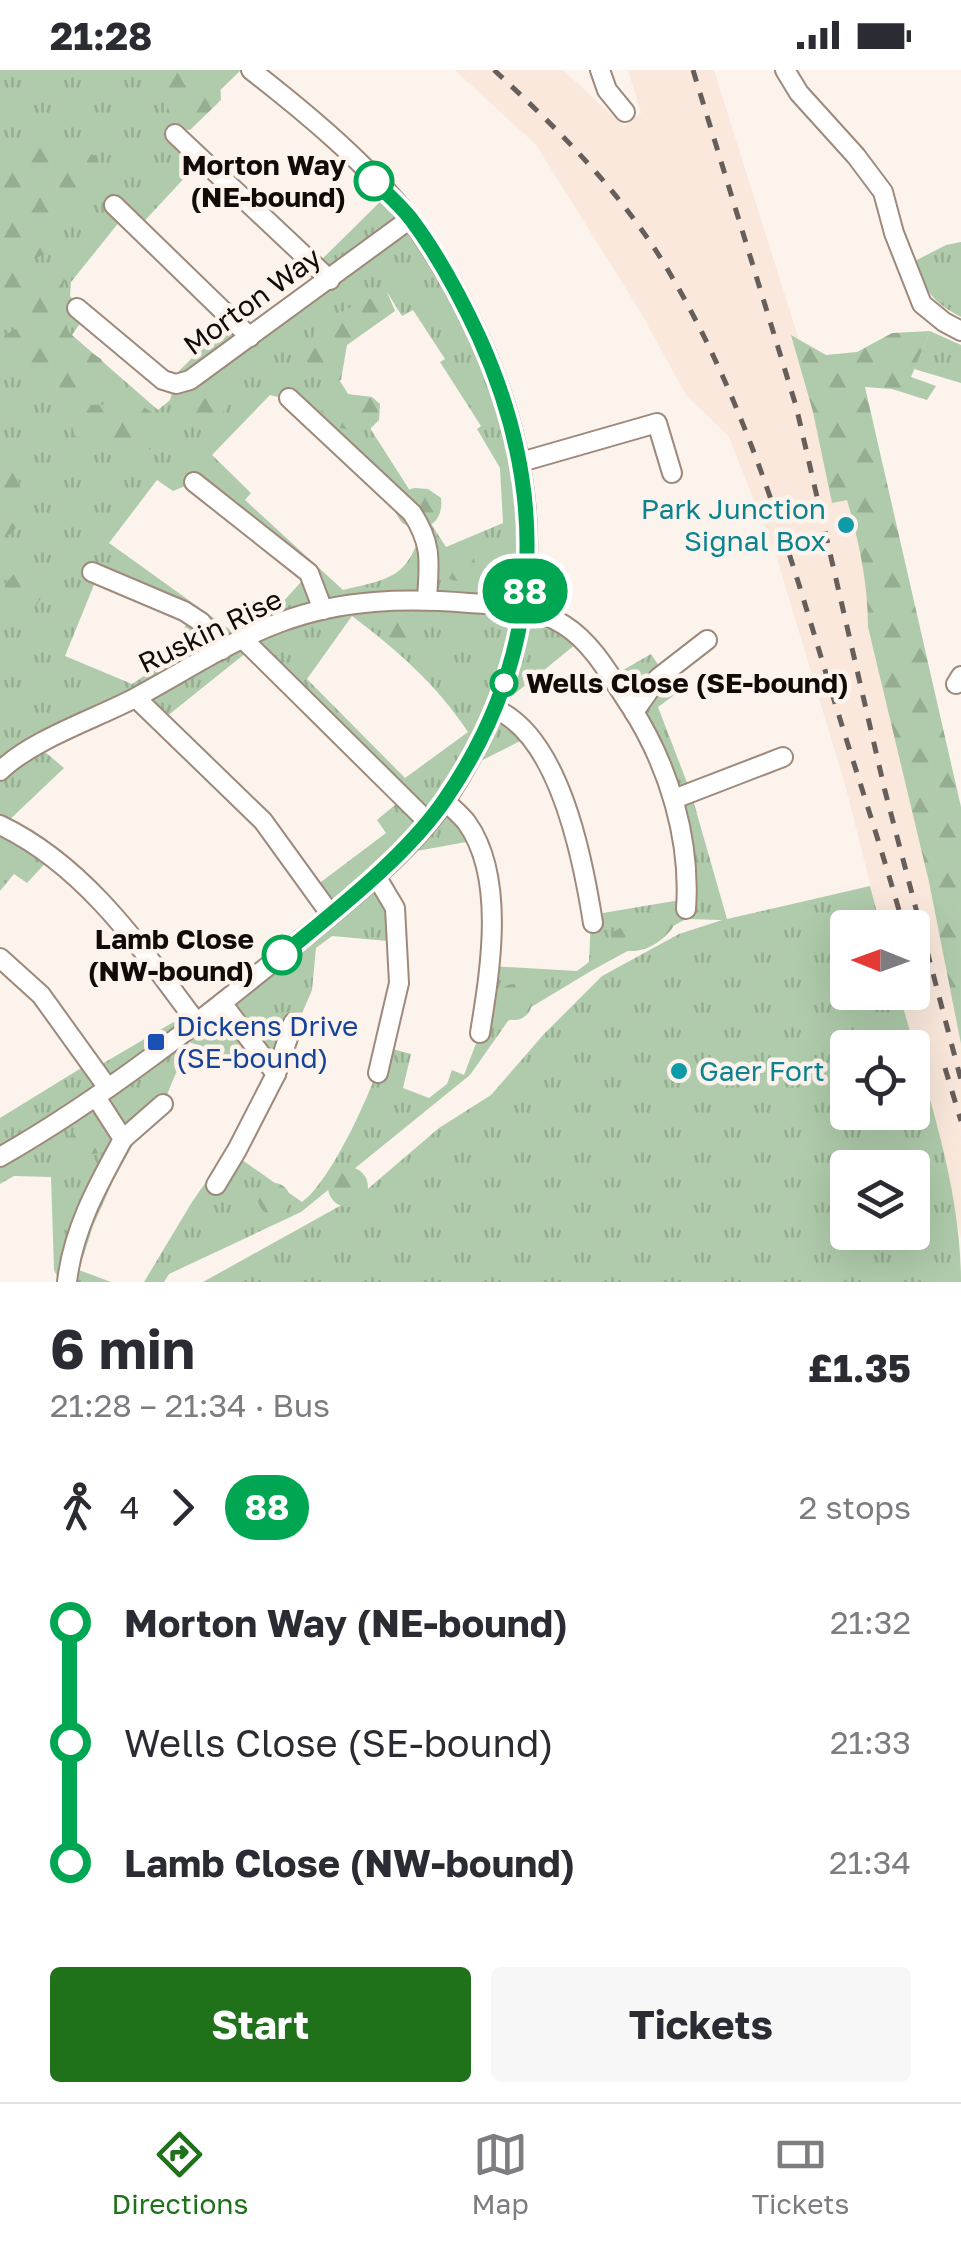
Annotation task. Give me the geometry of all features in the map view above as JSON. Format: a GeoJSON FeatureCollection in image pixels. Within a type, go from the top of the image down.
{"type":"FeatureCollection","features":[{"type":"Feature","properties":{"kind":"street"},"geometry":{"type":"LineString","coordinates":[[0,1157],[102,1092],[222,1003],[376,876],[445,801],[495,710],[522,608],[529,554],[521,462],[510,416],[458,293],[410,218],[302,110],[250,70]]}},
{"type":"Feature","properties":{"kind":"street"},"geometry":{"type":"LineString","coordinates":[[600,70],[607,90],[624,112]]}},
{"type":"Feature","properties":{"kind":"street"},"geometry":{"type":"LineString","coordinates":[[785,70],[810,107],[883,192],[894,233],[922,304],[961,330]]}},
{"type":"Feature","properties":{"kind":"street"},"geometry":{"type":"LineString","coordinates":[[175,134],[330,280]]}},
{"type":"Feature","properties":{"kind":"street"},"geometry":{"type":"LineString","coordinates":[[114,204],[250,337]]}},
{"type":"Feature","properties":{"kind":"street","name":"Morton Way"},"geometry":{"type":"LineString","coordinates":[[77,308],[164,380],[176,384],[190,380],[410,218]]}},
{"type":"Feature","properties":{"kind":"street"},"geometry":{"type":"LineString","coordinates":[[290,398],[412,514],[426,535],[430,555],[427,600]]}},
{"type":"Feature","properties":{"kind":"street"},"geometry":{"type":"LineString","coordinates":[[521,462],[657,423],[672,472]]}},
{"type":"Feature","properties":{"kind":"street"},"geometry":{"type":"LineString","coordinates":[[194,482],[309,574],[324,610]]}},
{"type":"Feature","properties":{"kind":"street"},"geometry":{"type":"LineString","coordinates":[[92,572],[184,611],[200,622],[222,650]]}},
{"type":"Feature","properties":{"kind":"street","name":"Ruskin Rise"},"geometry":{"type":"LineString","coordinates":[[0,770],[15,756],[282,621],[388,600],[522,608],[567,627],[597,656],[634,712],[674,799],[685,845],[686,909]]}},
{"type":"Feature","properties":{"kind":"street"},"geometry":{"type":"LineString","coordinates":[[243,639],[427,821]]}},
{"type":"Feature","properties":{"kind":"street"},"geometry":{"type":"LineString","coordinates":[[634,712],[658,678],[706,640]]}},
{"type":"Feature","properties":{"kind":"street"},"geometry":{"type":"LineString","coordinates":[[136,698],[263,821],[331,914]]}},
{"type":"Feature","properties":{"kind":"street"},"geometry":{"type":"LineString","coordinates":[[495,710],[512,716],[524,728],[553,775],[586,880],[592,922]]}},
{"type":"Feature","properties":{"kind":"street"},"geometry":{"type":"LineString","coordinates":[[674,799],[784,757]]}},
{"type":"Feature","properties":{"kind":"street"},"geometry":{"type":"LineString","coordinates":[[445,801],[466,820],[477,840],[490,902],[492,954],[480,1033]]}},
{"type":"Feature","properties":{"kind":"street"},"geometry":{"type":"LineString","coordinates":[[0,825],[22,835],[76,876],[125,928],[196,1022]]}},
{"type":"Feature","properties":{"kind":"street"},"geometry":{"type":"LineString","coordinates":[[376,876],[395,908],[399,955],[399,982],[378,1073]]}},
{"type":"Feature","properties":{"kind":"street"},"geometry":{"type":"LineString","coordinates":[[0,958],[41,995],[102,1092],[123,1139]]}},
{"type":"Feature","properties":{"kind":"street"},"geometry":{"type":"LineString","coordinates":[[222,1003],[276,1074]]}},
{"type":"Feature","properties":{"kind":"street"},"geometry":{"type":"LineString","coordinates":[[216,1184],[276,1074],[293,1022]]}},
{"type":"Feature","properties":{"kind":"street"},"geometry":{"type":"LineString","coordinates":[[67,1282],[76,1234],[90,1200],[123,1139],[163,1104]]}},
{"type":"Feature","properties":{"kind":"shaded area"},"geometry":{"type":"Polygon","coordinates":[[[455,70],[563,70],[624,126],[641,113],[628,70],[714,70],[961,855],[961,1238],[930,1105],[930,1030],[909,1030],[904,1010],[930,1010],[930,910],[877,910],[846,788],[778,562],[729,437],[686,395],[640,311],[536,145],[455,70]]]}},
{"type":"Feature","properties":{"kind":"green space"},"geometry":{"type":"Polygon","coordinates":[[[0,70],[241,70],[176,133],[202,159],[137,229],[124,216],[71,282],[70,296],[86,315],[72,335],[158,410],[170,400],[178,372],[231,319],[250,337],[329,280],[315,266],[387,195],[458,293],[521,462],[523,608],[581,640],[496,709],[530,736],[463,770],[445,801],[477,840],[395,855],[376,875],[399,942],[332,936],[316,948],[312,990],[276,1074],[189,1042],[163,1104],[136,1139],[93,1226],[79,1270],[111,1282],[60,1282],[54,1270],[51,1177],[14,1176],[0,1184],[0,1118],[91,1062],[95,1068],[189,1013],[197,1022],[331,915],[313,888],[386,833],[377,820],[402,799],[252,648],[161,721],[136,698],[38,746],[64,768],[3,826],[51,857],[27,883],[14,874],[0,891],[0,70]],[[387,292],[313,339],[446,547],[503,523],[500,468],[477,429],[481,426],[440,362],[445,359],[413,310],[402,316],[387,292]],[[270,395],[212,455],[251,493],[245,500],[343,590],[395,574],[417,545],[422,528],[282,398],[270,395]],[[157,480],[109,543],[243,639],[254,634],[309,573],[195,482],[173,491],[157,480]],[[98,575],[65,656],[132,684],[172,657],[190,615],[98,575]],[[352,616],[307,679],[405,778],[468,732],[415,669],[352,616]]]}},
{"type":"Feature","properties":{"kind":"green space"},"geometry":{"type":"Polygon","coordinates":[[[174,70],[211,70],[220,80],[221,100],[190,130],[181,129],[168,108],[167,85],[174,70]]]}},
{"type":"Feature","properties":{"kind":"green space"},"geometry":{"type":"Polygon","coordinates":[[[60,143],[96,156],[103,172],[103,187],[93,196],[67,202],[65,221],[44,227],[49,248],[39,257],[27,258],[0,239],[0,156],[60,143]]]}},
{"type":"Feature","properties":{"kind":"green space"},"geometry":{"type":"Polygon","coordinates":[[[961,242],[961,317],[931,295],[915,261],[961,242]]]}},
{"type":"Feature","properties":{"kind":"green space"},"geometry":{"type":"Polygon","coordinates":[[[61,264],[66,268],[61,302],[68,330],[76,342],[101,359],[105,372],[95,392],[80,396],[47,384],[32,366],[0,357],[0,338],[19,327],[19,304],[0,294],[0,267],[6,266],[25,279],[61,264]]]}},
{"type":"Feature","properties":{"kind":"green space"},"geometry":{"type":"Polygon","coordinates":[[[387,292],[395,311],[347,345],[341,380],[320,379],[304,358],[315,333],[335,316],[387,292]]]}},
{"type":"Feature","properties":{"kind":"green space"},"geometry":{"type":"Polygon","coordinates":[[[930,331],[961,345],[961,383],[914,369],[930,331]]]}},
{"type":"Feature","properties":{"kind":"green space"},"geometry":{"type":"Polygon","coordinates":[[[930,331],[911,377],[936,386],[927,400],[892,389],[865,387],[961,807],[961,1044],[929,882],[868,627],[865,579],[855,531],[847,500],[832,503],[813,412],[791,335],[826,355],[857,352],[892,333],[930,331]]]}},
{"type":"Feature","properties":{"kind":"green space"},"geometry":{"type":"Polygon","coordinates":[[[207,383],[220,389],[226,402],[220,415],[207,421],[194,415],[188,402],[194,389],[207,383]]]}},
{"type":"Feature","properties":{"kind":"green space"},"geometry":{"type":"Polygon","coordinates":[[[348,394],[372,397],[380,404],[379,420],[370,429],[341,428],[325,418],[321,411],[329,402],[348,394]]]}},
{"type":"Feature","properties":{"kind":"green space"},"geometry":{"type":"Polygon","coordinates":[[[138,404],[156,417],[163,430],[164,436],[147,451],[135,453],[116,442],[86,445],[75,439],[70,415],[89,405],[138,404]]]}},
{"type":"Feature","properties":{"kind":"green space"},"geometry":{"type":"Polygon","coordinates":[[[0,452],[7,454],[12,464],[22,501],[18,525],[0,539],[0,452]]]}},
{"type":"Feature","properties":{"kind":"green space"},"geometry":{"type":"Polygon","coordinates":[[[415,488],[428,489],[441,498],[436,520],[425,527],[402,523],[395,512],[400,496],[415,488]]]}},
{"type":"Feature","properties":{"kind":"green space"},"geometry":{"type":"Polygon","coordinates":[[[458,547],[470,552],[475,564],[470,576],[458,581],[446,576],[441,564],[446,552],[458,547]]]}},
{"type":"Feature","properties":{"kind":"green space"},"geometry":{"type":"Polygon","coordinates":[[[14,574],[27,574],[39,582],[41,598],[35,607],[22,609],[10,601],[4,585],[14,574]]]}},
{"type":"Feature","properties":{"kind":"green space"},"geometry":{"type":"Polygon","coordinates":[[[400,609],[411,614],[416,625],[411,636],[400,641],[389,636],[384,625],[389,614],[400,609]]]}},
{"type":"Feature","properties":{"kind":"green space","name":"Gaer Fort"},"geometry":{"type":"Polygon","coordinates":[[[651,654],[677,693],[658,707],[691,793],[727,919],[870,886],[876,910],[830,910],[830,1010],[904,1010],[910,1030],[830,1030],[830,1130],[930,1130],[930,1099],[955,1209],[961,1282],[203,1282],[363,1193],[439,1128],[491,1095],[602,976],[679,934],[722,920],[686,919],[508,1021],[470,1075],[301,1212],[169,1274],[164,1282],[144,1282],[228,1150],[302,1202],[339,1153],[363,1106],[385,1047],[411,1054],[403,1088],[429,1098],[447,1084],[452,1070],[464,1075],[480,1033],[490,966],[577,971],[589,962],[591,915],[686,899],[674,799],[611,677],[651,654]]]}},
{"type":"Feature","properties":{"kind":"green space"},"geometry":{"type":"Polygon","coordinates":[[[646,913],[670,916],[673,927],[662,939],[638,950],[614,946],[613,932],[646,913]]]}},
{"type":"Feature","properties":{"kind":"green space"},"geometry":{"type":"Polygon","coordinates":[[[514,984],[527,989],[532,1002],[527,1015],[514,1020],[501,1015],[496,1002],[501,989],[514,984]]]}},
{"type":"Feature","properties":{"kind":"green space"},"geometry":{"type":"Polygon","coordinates":[[[75,1128],[101,1128],[107,1141],[104,1151],[85,1154],[69,1144],[75,1128]]]}},
{"type":"Feature","properties":{"kind":"green space"},"geometry":{"type":"Polygon","coordinates":[[[348,1167],[362,1173],[368,1187],[362,1201],[348,1207],[334,1201],[328,1187],[334,1173],[348,1167]]]}},
{"type":"Feature","properties":{"kind":"green space"},"geometry":{"type":"Polygon","coordinates":[[[274,1183],[285,1188],[290,1199],[285,1210],[274,1215],[263,1210],[258,1199],[263,1188],[274,1183]]]}},
{"type":"Feature","properties":{"kind":"railway"},"geometry":{"type":"LineString","coordinates":[[494,70],[562,135],[624,206],[660,257],[714,358],[777,517],[899,910]]}},
{"type":"Feature","properties":{"kind":"railway"},"geometry":{"type":"LineString","coordinates":[[693,70],[796,406],[885,791],[961,1080]]}},
{"type":"Feature","properties":{"kind":"railway"},"geometry":{"type":"LineString","coordinates":[[945,1068],[961,1121]]}},
{"type":"Feature","properties":{"kind":"bus line","name":"88"},"geometry":{"type":"LineString","coordinates":[[282,955],[376,876],[445,801],[495,710],[522,608],[529,554],[521,462],[494,372],[458,293],[410,218],[374,181]]}},
{"type":"Feature","properties":{"kind":"place","name":"Morton Way (NE-bound)"},"geometry":{"type":"Point","coordinates":[374,181]}},
{"type":"Feature","properties":{"kind":"place","name":"Park Junction Signal Box"},"geometry":{"type":"Point","coordinates":[846,525]}},
{"type":"Feature","properties":{"kind":"place","name":"Wells Close (SE-bound)"},"geometry":{"type":"Point","coordinates":[504,683]}},
{"type":"Feature","properties":{"kind":"place","name":"Lamb Close (NW-bound)"},"geometry":{"type":"Point","coordinates":[282,955]}},
{"type":"Feature","properties":{"kind":"place","name":"Dickens Drive (SE-bound)"},"geometry":{"type":"Point","coordinates":[156,1042]}},
{"type":"Feature","properties":{"kind":"place","name":"Gaer Fort"},"geometry":{"type":"Point","coordinates":[679,1071]}}]}
